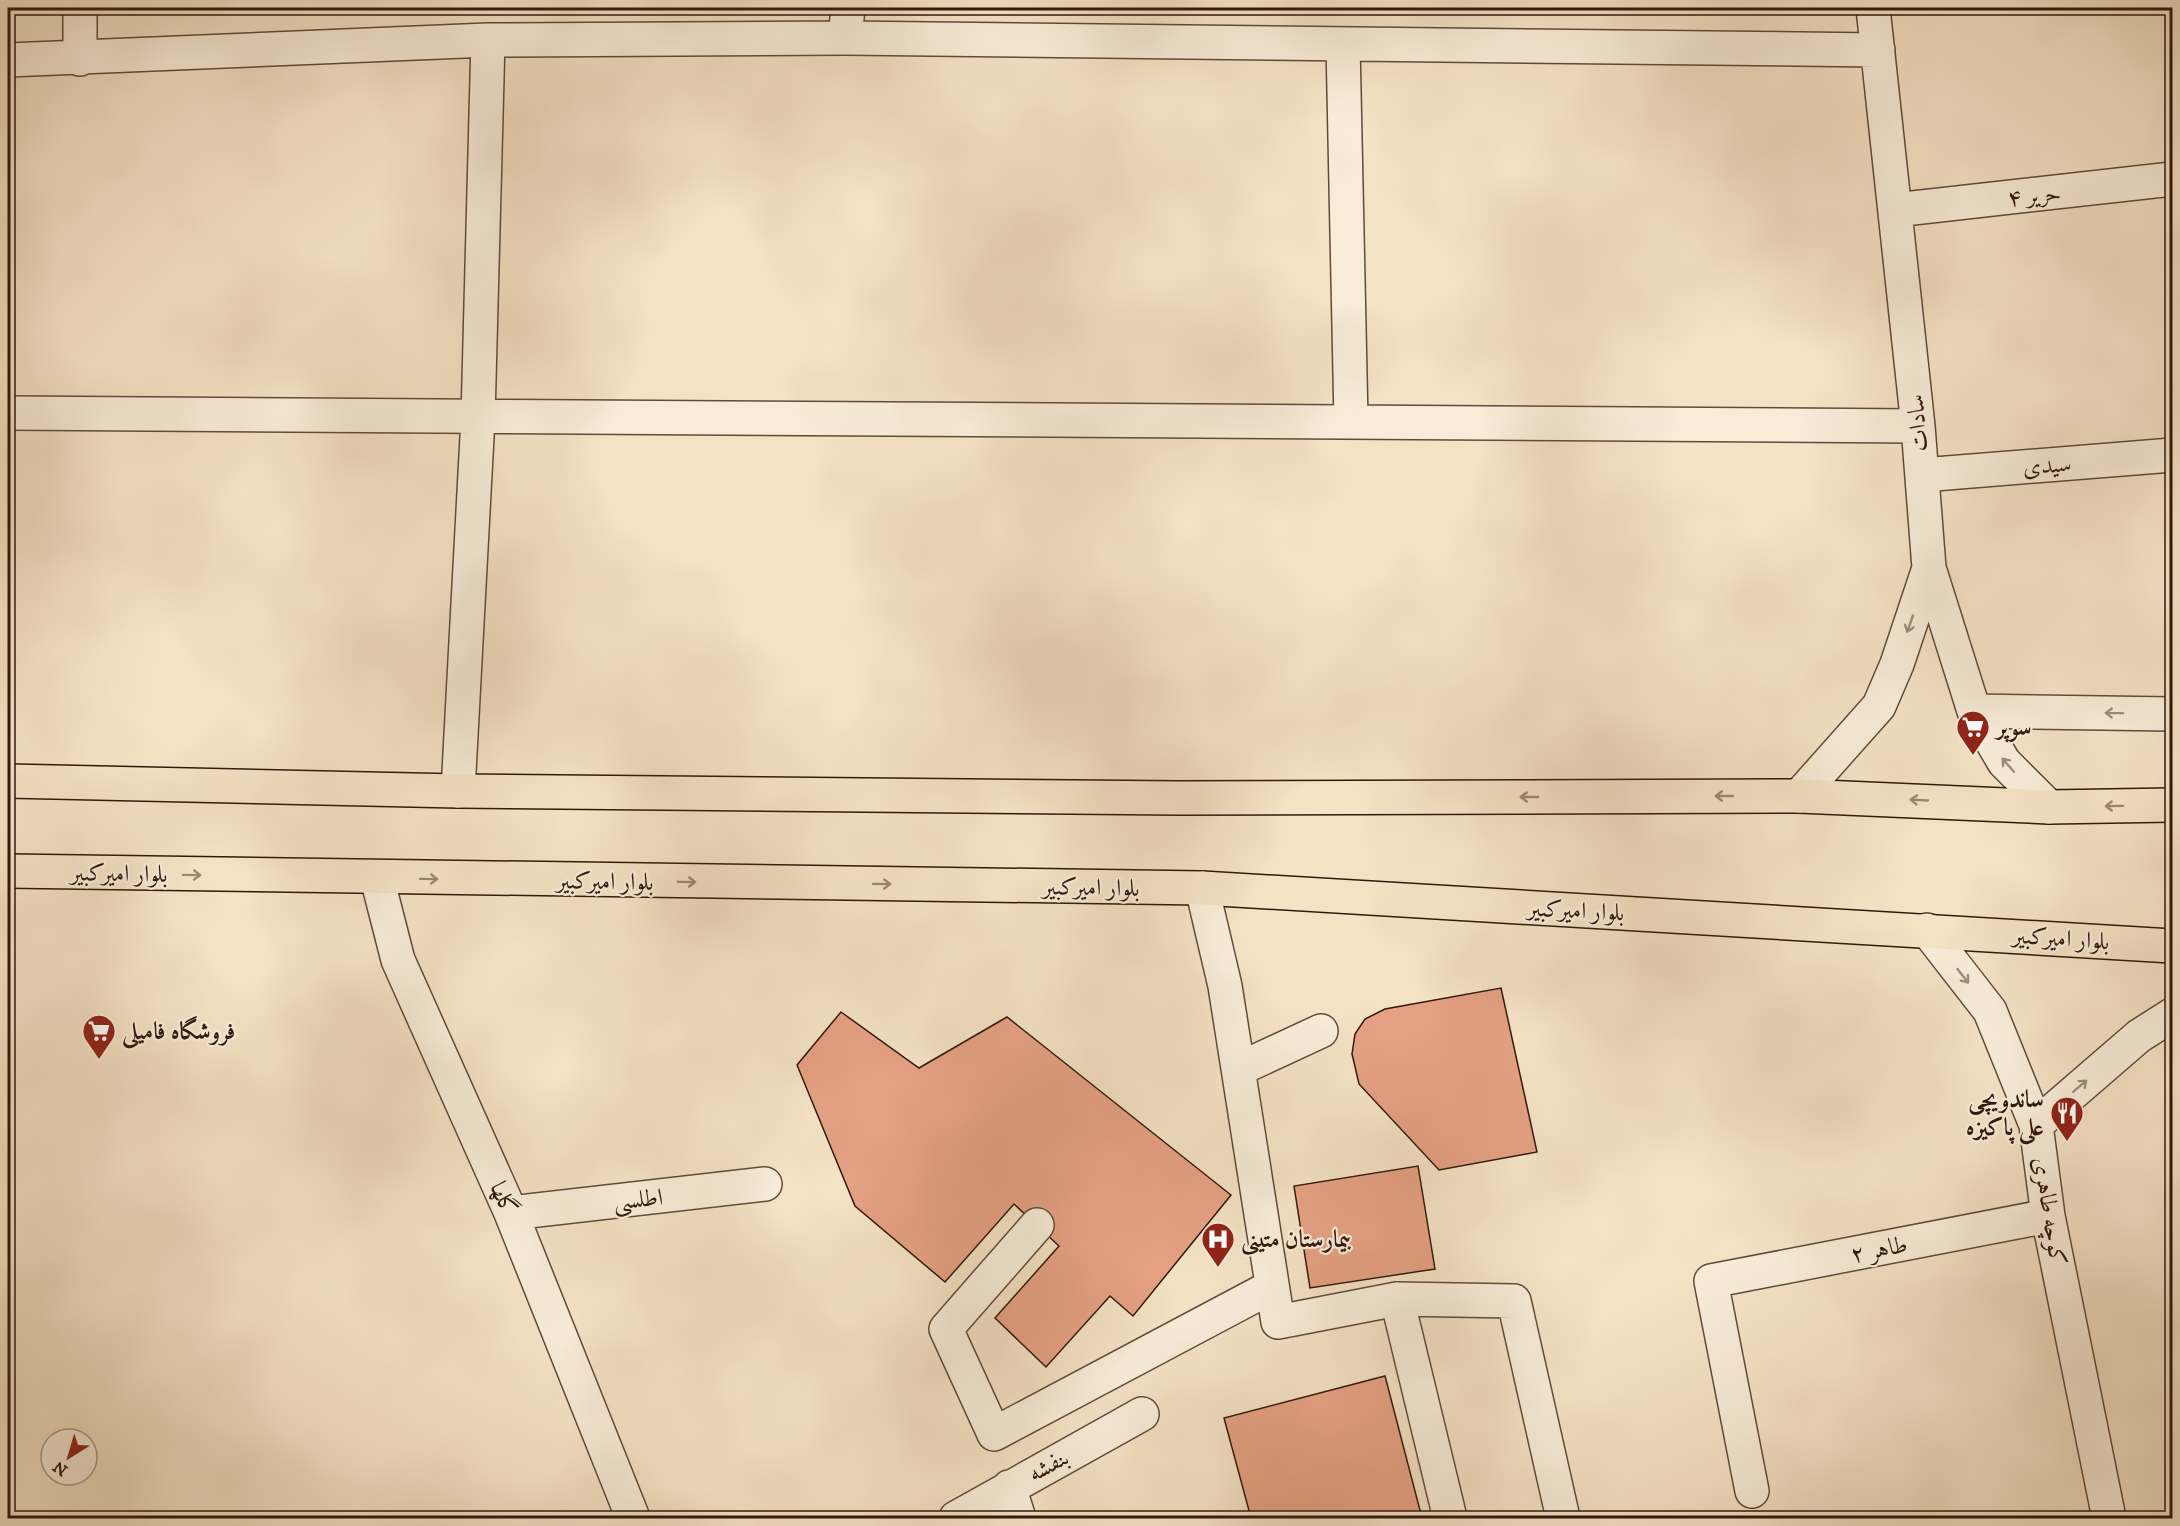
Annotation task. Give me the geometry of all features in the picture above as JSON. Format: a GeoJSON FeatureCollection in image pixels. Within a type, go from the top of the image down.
{"type":"FeatureCollection","features":[{"type":"Feature","properties":{"kind":"main road"},"geometry":{"type":"LineString","coordinates":[[8,781],[458,791],[1168,798],[1799,796],[2049,807],[2172,805]]}},
{"type":"Feature","properties":{"kind":"main road","name":"بلوار امیرکبیر"},"geometry":{"type":"LineString","coordinates":[[8,872],[1202,888],[2172,946]]}},
{"type":"Feature","properties":{"kind":"street"},"geometry":{"type":"LineString","coordinates":[[80,8],[80,59]]}},
{"type":"Feature","properties":{"kind":"street","name":"سادات"},"geometry":{"type":"LineString","coordinates":[[1873,8],[1918,426],[1929,568],[1974,711],[2004,762],[2049,807]]}},
{"type":"Feature","properties":{"kind":"street"},"geometry":{"type":"LineString","coordinates":[[8,60],[80,59],[846,23],[1343,44],[1878,50]]}},
{"type":"Feature","properties":{"kind":"street"},"geometry":{"type":"LineString","coordinates":[[458,791],[478,418],[488,40]]}},
{"type":"Feature","properties":{"kind":"street"},"geometry":{"type":"LineString","coordinates":[[1343,44],[1351,421]]}},
{"type":"Feature","properties":{"kind":"street","name":"حریر ۴"},"geometry":{"type":"LineString","coordinates":[[1895,210],[2172,179]]}},
{"type":"Feature","properties":{"kind":"street"},"geometry":{"type":"LineString","coordinates":[[8,413],[478,418],[1351,421],[1918,426]]}},
{"type":"Feature","properties":{"kind":"street","name":"سیدی"},"geometry":{"type":"LineString","coordinates":[[1922,475],[2172,455]]}},
{"type":"Feature","properties":{"kind":"street"},"geometry":{"type":"LineString","coordinates":[[1799,796],[1879,706],[1897,664],[1929,568]]}},
{"type":"Feature","properties":{"kind":"street"},"geometry":{"type":"LineString","coordinates":[[1974,711],[2172,714]]}},
{"type":"Feature","properties":{"kind":"street","name":"گلها"},"geometry":{"type":"LineString","coordinates":[[377,878],[398,960],[511,1213],[633,1518]]}},
{"type":"Feature","properties":{"kind":"street"},"geometry":{"type":"LineString","coordinates":[[1202,888],[1225,986],[1278,1322],[1397,1299],[1514,1301],[1563,1518]]}},
{"type":"Feature","properties":{"kind":"street","name":"کوچه طاهری"},"geometry":{"type":"LineString","coordinates":[[1927,930],[1990,1011],[2036,1125],[2048,1216],[2109,1518]]}},
{"type":"Feature","properties":{"kind":"street"},"geometry":{"type":"LineString","coordinates":[[2036,1125],[2139,1036],[2172,1015]]}},
{"type":"Feature","properties":{"kind":"street"},"geometry":{"type":"LineString","coordinates":[[1239,1069],[1321,1031]]}},
{"type":"Feature","properties":{"kind":"street","name":"اطلسی"},"geometry":{"type":"LineString","coordinates":[[511,1213],[765,1184]]}},
{"type":"Feature","properties":{"kind":"street","name":"طاهر ۲"},"geometry":{"type":"LineString","coordinates":[[1752,1491],[1711,1281],[2048,1216]]}},
{"type":"Feature","properties":{"kind":"street"},"geometry":{"type":"LineString","coordinates":[[1037,1225],[946,1329],[994,1434],[1271,1287]]}},
{"type":"Feature","properties":{"kind":"street"},"geometry":{"type":"LineString","coordinates":[[1397,1299],[1450,1518]]}},
{"type":"Feature","properties":{"kind":"street","name":"بنفشه"},"geometry":{"type":"LineString","coordinates":[[956,1518],[1142,1414]]}},
{"type":"Feature","properties":{"kind":"street"},"geometry":{"type":"LineString","coordinates":[[1009,1487],[1019,1518]]}},
{"type":"Feature","properties":{"kind":"building"},"geometry":{"type":"Polygon","coordinates":[[[1501,988],[1537,1152],[1439,1170],[1359,1084],[1352,1054],[1355,1034],[1365,1019],[1385,1009],[1501,988]]]}},
{"type":"Feature","properties":{"kind":"building"},"geometry":{"type":"Polygon","coordinates":[[[841,1012],[919,1068],[1007,1017],[1231,1195],[1133,1316],[1110,1296],[1046,1367],[995,1318],[1059,1246],[1014,1204],[945,1282],[855,1206],[797,1065],[841,1012]]]}},
{"type":"Feature","properties":{"kind":"building"},"geometry":{"type":"Polygon","coordinates":[[[1418,1166],[1435,1269],[1310,1288],[1294,1186],[1418,1166]]]}},
{"type":"Feature","properties":{"kind":"building"},"geometry":{"type":"Polygon","coordinates":[[[1385,1376],[1422,1518],[1251,1518],[1224,1418],[1385,1376]]]}},
{"type":"Feature","properties":{"kind":"place","name":"سوپر"},"geometry":{"type":"Point","coordinates":[1973,756]}},
{"type":"Feature","properties":{"kind":"place","name":"فروشگاه فامیلی"},"geometry":{"type":"Point","coordinates":[99,1060]}},
{"type":"Feature","properties":{"kind":"place","name":"ساندویچی علی پاکیزه"},"geometry":{"type":"Point","coordinates":[2067,1142]}},
{"type":"Feature","properties":{"kind":"place","name":"بیمارستان متینی"},"geometry":{"type":"Point","coordinates":[1218,1268]}}]}
